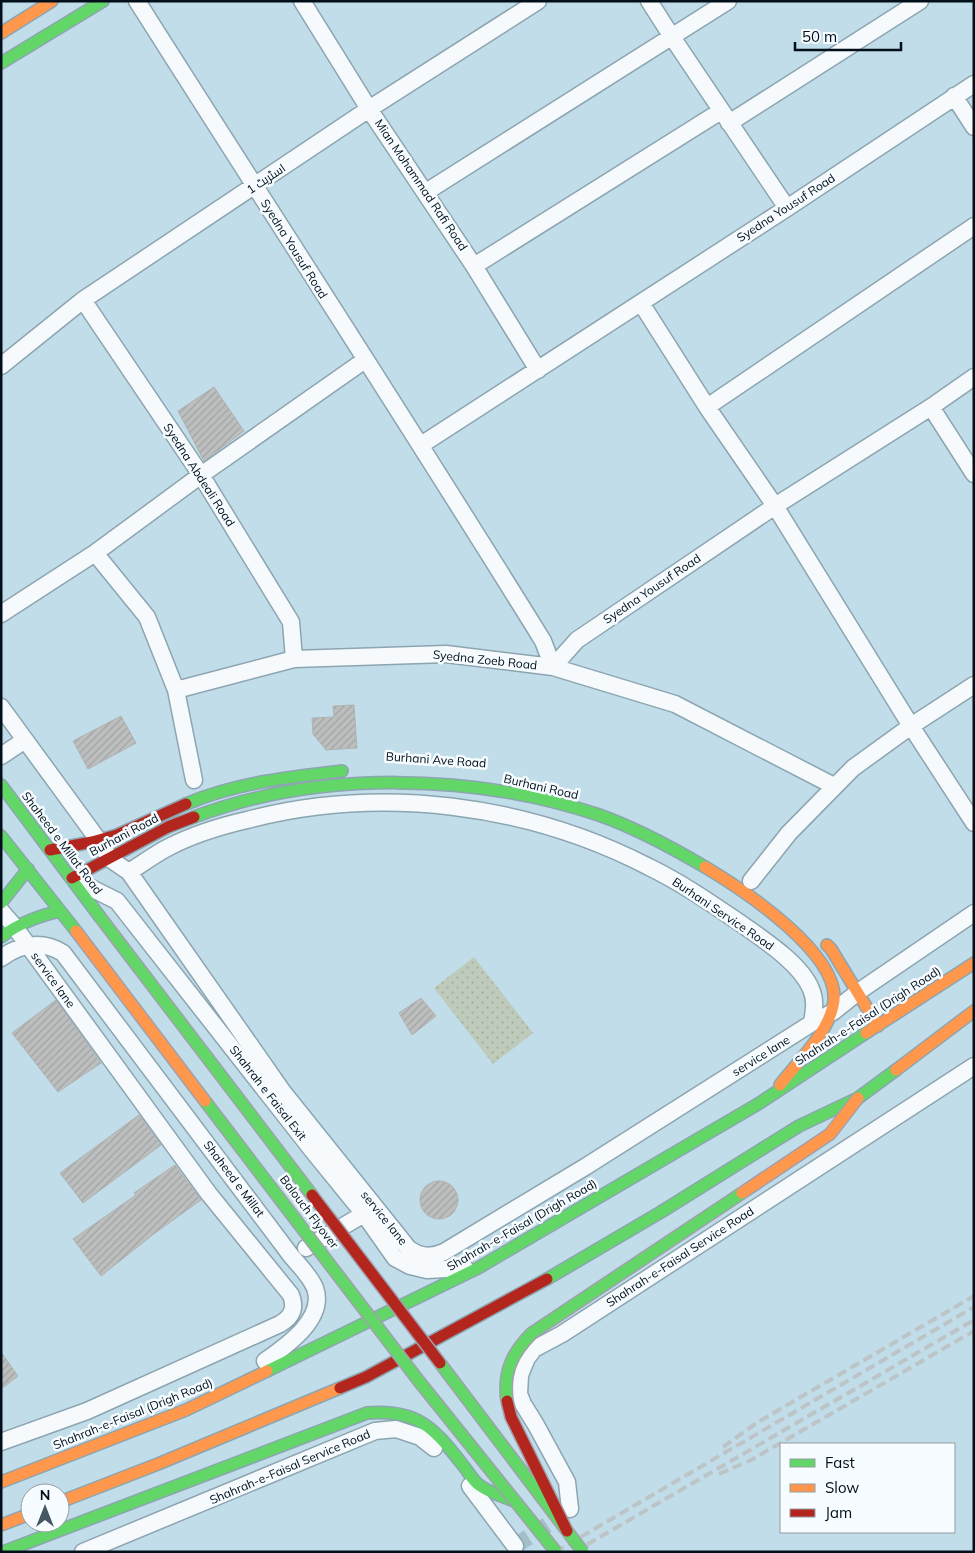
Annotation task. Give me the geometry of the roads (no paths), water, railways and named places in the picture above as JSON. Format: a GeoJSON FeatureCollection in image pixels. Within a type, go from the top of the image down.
{"type":"FeatureCollection","features":[{"type":"Feature","properties":{"kind":"main road"},"geometry":{"type":"LineString","coordinates":[[1,34],[52,1]]}},
{"type":"Feature","properties":{"kind":"main road"},"geometry":{"type":"LineString","coordinates":[[1,63],[103,1]]}},
{"type":"Feature","properties":{"kind":"main road"},"geometry":{"type":"LineString","coordinates":[[50,850],[98,841],[117,835],[199,798],[255,782],[295,775],[352,770]]}},
{"type":"Feature","properties":{"kind":"main road","name":"Burhani Road"},"geometry":{"type":"LineString","coordinates":[[72,878],[177,823],[240,803],[297,791],[354,785],[400,783],[456,785],[526,796],[601,816],[660,842],[747,893],[789,928],[820,959],[831,978],[834,989],[833,1012]]}},
{"type":"Feature","properties":{"kind":"main road","name":"Shaheed e Millat Road"},"geometry":{"type":"LineString","coordinates":[[1,785],[100,917]]}},
{"type":"Feature","properties":{"kind":"main road"},"geometry":{"type":"LineString","coordinates":[[536,786],[605,805],[659,828]]}},
{"type":"Feature","properties":{"kind":"main road"},"geometry":{"type":"LineString","coordinates":[[1,836],[28,869],[1,903]]}},
{"type":"Feature","properties":{"kind":"main road","name":"Balouch Flyover"},"geometry":{"type":"LineString","coordinates":[[28,869],[418,1380],[556,1552]]}},
{"type":"Feature","properties":{"kind":"main road"},"geometry":{"type":"LineString","coordinates":[[1,937],[14,926],[60,911]]}},
{"type":"Feature","properties":{"kind":"main road","name":"Balouch Flyover"},"geometry":{"type":"LineString","coordinates":[[100,917],[583,1552]]}},
{"type":"Feature","properties":{"kind":"main road"},"geometry":{"type":"LineString","coordinates":[[817,936],[831,949],[878,1026]]}},
{"type":"Feature","properties":{"kind":"main road","name":"Shahrah-e-Faisal (Drigh Road)"},"geometry":{"type":"LineString","coordinates":[[1,1482],[214,1398],[478,1268],[758,1104],[974,962]]}},
{"type":"Feature","properties":{"kind":"main road"},"geometry":{"type":"LineString","coordinates":[[70,1498],[158,1464],[366,1377],[537,1285],[661,1212],[799,1126],[858,1098],[974,1011]]}},
{"type":"Feature","properties":{"kind":"main road"},"geometry":{"type":"LineString","coordinates":[[773,1093],[825,1027],[833,1012]]}},
{"type":"Feature","properties":{"kind":"main road"},"geometry":{"type":"LineString","coordinates":[[567,1531],[511,1417],[507,1403],[505,1390],[506,1372],[510,1358],[520,1343],[532,1333],[830,1134],[858,1098]]}},
{"type":"Feature","properties":{"kind":"main road"},"geometry":{"type":"LineString","coordinates":[[3,1552],[367,1413],[394,1412],[409,1415],[424,1423],[434,1431],[478,1484],[514,1501]]}},
{"type":"Feature","properties":{"kind":"main road"},"geometry":{"type":"LineString","coordinates":[[1,1525],[20,1518]]}},
{"type":"Feature","properties":{"kind":"street","name":"Syedna Yousuf Road"},"geometry":{"type":"LineString","coordinates":[[137,1],[421,445],[543,640],[553,667],[577,640],[775,506],[931,407],[974,377]]}},
{"type":"Feature","properties":{"kind":"street","name":"اسٹریٹ 1"},"geometry":{"type":"LineString","coordinates":[[1,366],[83,300],[370,109],[538,1]]}},
{"type":"Feature","properties":{"kind":"street"},"geometry":{"type":"LineString","coordinates":[[649,1],[787,208]]}},
{"type":"Feature","properties":{"kind":"street"},"geometry":{"type":"LineString","coordinates":[[426,192],[728,1]]}},
{"type":"Feature","properties":{"kind":"street"},"geometry":{"type":"LineString","coordinates":[[474,266],[920,1]]}},
{"type":"Feature","properties":{"kind":"street","name":"Mian Mohammad Rafi Road"},"geometry":{"type":"LineString","coordinates":[[310,4],[370,109],[474,266],[538,370]]}},
{"type":"Feature","properties":{"kind":"street","name":"Syedna Yousuf Road"},"geometry":{"type":"LineString","coordinates":[[421,445],[787,208],[974,84]]}},
{"type":"Feature","properties":{"kind":"street"},"geometry":{"type":"LineString","coordinates":[[954,96],[974,127]]}},
{"type":"Feature","properties":{"kind":"street"},"geometry":{"type":"LineString","coordinates":[[707,407],[974,226]]}},
{"type":"Feature","properties":{"kind":"street","name":"Syedna Abdeali Road"},"geometry":{"type":"LineString","coordinates":[[83,300],[201,475],[291,622],[294,659]]}},
{"type":"Feature","properties":{"kind":"street"},"geometry":{"type":"LineString","coordinates":[[641,303],[707,407],[775,506],[974,824]]}},
{"type":"Feature","properties":{"kind":"street"},"geometry":{"type":"LineString","coordinates":[[1,614],[95,553],[201,475],[365,360]]}},
{"type":"Feature","properties":{"kind":"street"},"geometry":{"type":"LineString","coordinates":[[931,407],[974,474]]}},
{"type":"Feature","properties":{"kind":"street"},"geometry":{"type":"LineString","coordinates":[[95,553],[147,617],[176,690],[194,780]]}},
{"type":"Feature","properties":{"kind":"street","name":"Syedna Zoeb Road"},"geometry":{"type":"LineString","coordinates":[[176,690],[294,659],[446,654],[553,667],[675,704],[834,786]]}},
{"type":"Feature","properties":{"kind":"street"},"geometry":{"type":"LineString","coordinates":[[751,881],[789,832],[852,768],[911,726],[974,685]]}},
{"type":"Feature","properties":{"kind":"street","name":"service lane"},"geometry":{"type":"LineString","coordinates":[[1,707],[110,858],[129,872],[283,1092],[408,1248],[420,1255],[429,1256],[444,1252],[585,1168],[812,1023],[833,1012],[858,992],[974,913]]}},
{"type":"Feature","properties":{"kind":"street"},"geometry":{"type":"LineString","coordinates":[[1,756],[24,740]]}},
{"type":"Feature","properties":{"kind":"street","name":"Burhani Service Road"},"geometry":{"type":"LineString","coordinates":[[129,872],[169,847],[196,835],[264,815],[298,809],[354,803],[399,803],[447,805],[484,810],[522,819],[591,841],[648,866],[705,899],[750,930],[790,962],[807,980],[814,1000],[815,1010],[812,1023]]}},
{"type":"Feature","properties":{"kind":"street","name":"Shahrah e Faisal Exit"},"geometry":{"type":"LineString","coordinates":[[72,878],[117,901],[364,1214],[395,1258],[410,1266],[427,1270],[478,1268]]}},
{"type":"Feature","properties":{"kind":"street"},"geometry":{"type":"LineString","coordinates":[[1,911],[28,945],[15,949],[1,958]]}},
{"type":"Feature","properties":{"kind":"street","name":"service lane"},"geometry":{"type":"LineString","coordinates":[[1,1442],[87,1410],[286,1321],[293,1310],[294,1303],[291,1295],[209,1194],[28,945]]}},
{"type":"Feature","properties":{"kind":"street","name":"Shaheed e Millat"},"geometry":{"type":"LineString","coordinates":[[28,945],[54,948],[70,960],[305,1272],[315,1289],[317,1301],[314,1315],[306,1326],[272,1356],[214,1398]]}},
{"type":"Feature","properties":{"kind":"street","name":"Shahrah-e-Faisal Service Road"},"geometry":{"type":"LineString","coordinates":[[570,1509],[568,1482],[519,1394],[522,1367],[534,1349],[562,1334],[974,1066]]}},
{"type":"Feature","properties":{"kind":"street"},"geometry":{"type":"LineString","coordinates":[[292,1256],[364,1214]]}},
{"type":"Feature","properties":{"kind":"street","name":"Shahrah-e-Faisal Service Road"},"geometry":{"type":"LineString","coordinates":[[83,1552],[375,1431],[396,1429],[420,1437],[451,1461],[515,1546]]}},
{"type":"Feature","properties":{"kind":"tunnel"},"geometry":{"type":"LineString","coordinates":[[515,1546],[547,1525]]}},
{"type":"Feature","properties":{"kind":"railway"},"geometry":{"type":"LineString","coordinates":[[723,1447],[758,1422],[974,1296]]}},
{"type":"Feature","properties":{"kind":"railway"},"geometry":{"type":"LineString","coordinates":[[555,1552],[974,1307]]}},
{"type":"Feature","properties":{"kind":"railway"},"geometry":{"type":"LineString","coordinates":[[574,1552],[974,1320]]}},
{"type":"Feature","properties":{"kind":"railway"},"geometry":{"type":"LineString","coordinates":[[780,1443],[974,1331]]}},
{"type":"Feature","properties":{"kind":"railway"},"geometry":{"type":"LineString","coordinates":[[719,1474],[751,1460],[780,1443]]}}]}
